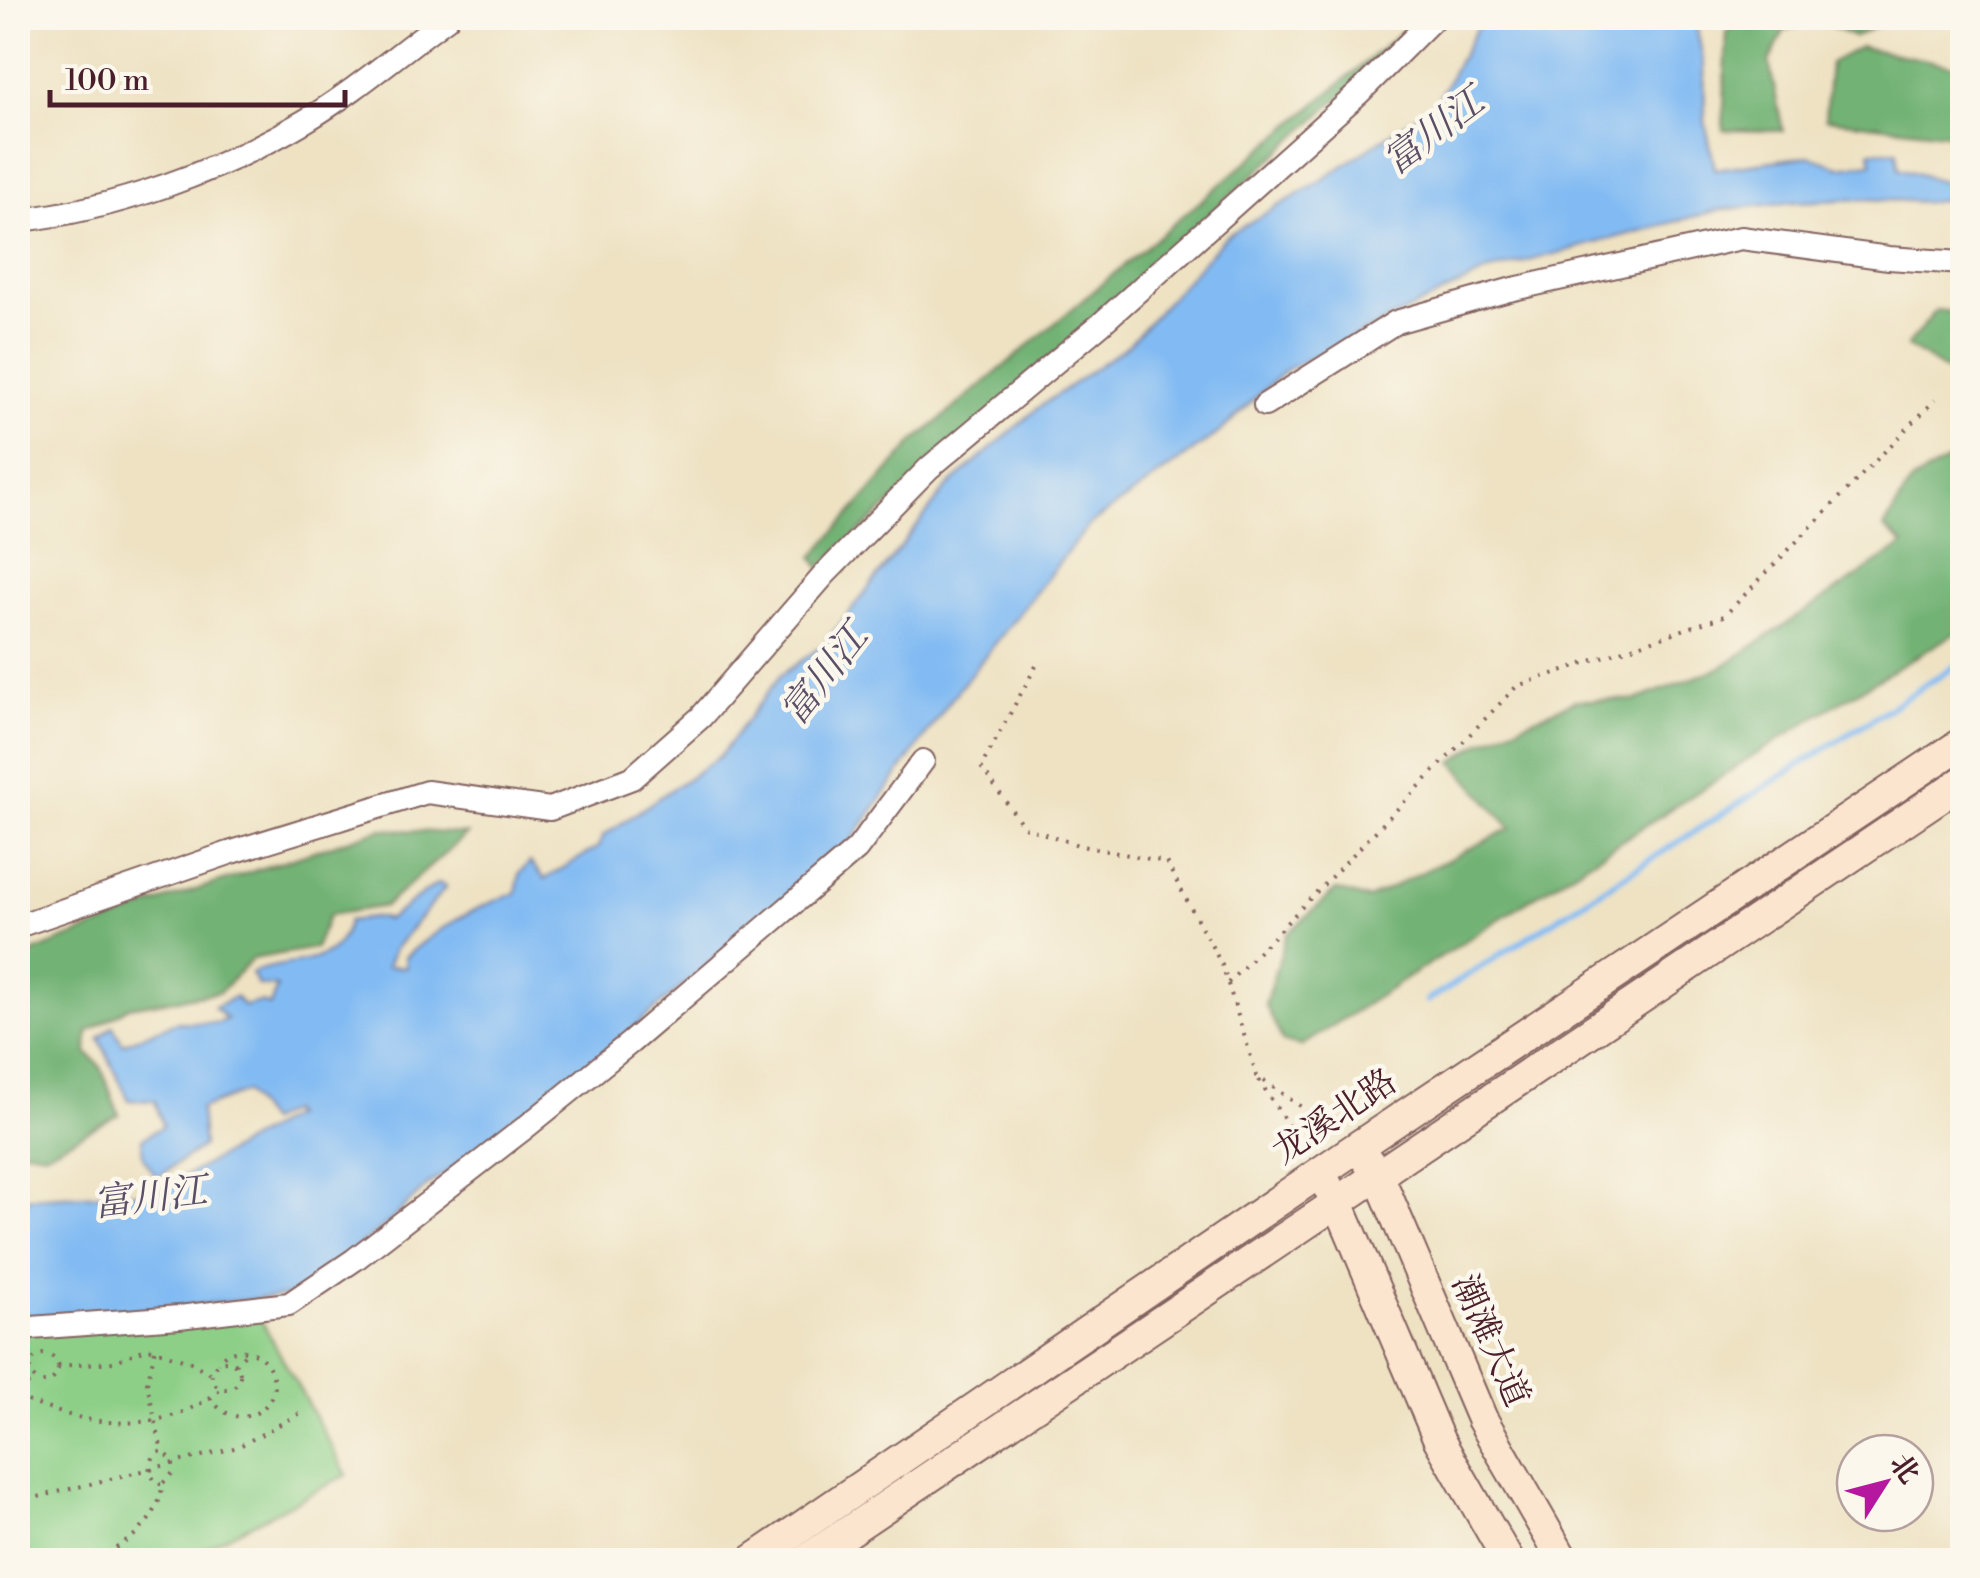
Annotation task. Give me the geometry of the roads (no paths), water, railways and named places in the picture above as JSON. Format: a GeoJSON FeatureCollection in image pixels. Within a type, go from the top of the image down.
{"type":"FeatureCollection","features":[{"type":"Feature","properties":{"kind":"main road","name":"龙溪北路"},"geometry":{"type":"LineString","coordinates":[[753,1560],[1357,1146],[1962,743]]}},
{"type":"Feature","properties":{"kind":"main road","name":"龙溪北路"},"geometry":{"type":"LineString","coordinates":[[806,1560],[1962,782]]}},
{"type":"Feature","properties":{"kind":"main road","name":"潮滩大道"},"geometry":{"type":"LineString","coordinates":[[1357,1146],[1376,1174],[1482,1419],[1563,1560]]}},
{"type":"Feature","properties":{"kind":"main road"},"geometry":{"type":"LineString","coordinates":[[1318,1173],[1337,1200],[1439,1440],[1508,1560]]}},
{"type":"Feature","properties":{"kind":"street"},"geometry":{"type":"LineString","coordinates":[[18,220],[62,216],[232,159],[306,120],[447,18]]}},
{"type":"Feature","properties":{"kind":"street"},"geometry":{"type":"LineString","coordinates":[[18,926],[228,853],[427,792],[550,809],[632,778],[701,718],[825,574],[929,468],[1102,323],[1360,92],[1434,18]]}},
{"type":"Feature","properties":{"kind":"street"},"geometry":{"type":"LineString","coordinates":[[1265,405],[1396,322],[1508,290],[1741,238],[1962,264]]}},
{"type":"Feature","properties":{"kind":"street"},"geometry":{"type":"LineString","coordinates":[[18,1328],[180,1318],[290,1304],[354,1260],[526,1127],[827,875],[857,849],[923,761]]}},
{"type":"Feature","properties":{"kind":"water"},"geometry":{"type":"Polygon","coordinates":[[[1495,18],[1705,18],[1697,29],[1704,65],[1705,121],[1715,169],[1809,156],[1839,167],[1872,163],[1870,151],[1897,151],[1899,168],[1945,182],[1962,173],[1962,198],[1930,202],[1793,202],[1719,210],[1487,272],[1284,371],[1220,432],[1089,525],[952,698],[847,847],[529,1116],[429,1184],[385,1226],[293,1295],[18,1325],[18,1198],[157,1192],[292,1116],[289,1111],[268,1122],[245,1092],[200,1109],[203,1146],[157,1177],[143,1157],[142,1139],[163,1126],[155,1101],[129,1100],[99,1038],[113,1026],[123,1044],[176,1022],[218,1023],[227,1019],[214,1007],[235,997],[244,1006],[260,1002],[270,1006],[277,987],[258,985],[251,973],[322,955],[334,948],[348,921],[380,917],[387,920],[438,883],[446,887],[394,949],[387,966],[406,967],[405,957],[430,937],[471,912],[516,893],[520,873],[530,862],[545,879],[598,847],[603,836],[720,756],[780,676],[825,644],[948,486],[1038,408],[1128,345],[1226,236],[1315,185],[1436,103],[1476,29],[1495,18]]]}},
{"type":"Feature","properties":{"kind":"waterway","name":"富川江"},"geometry":{"type":"LineString","coordinates":[[1427,1001],[1962,662]]}}]}
